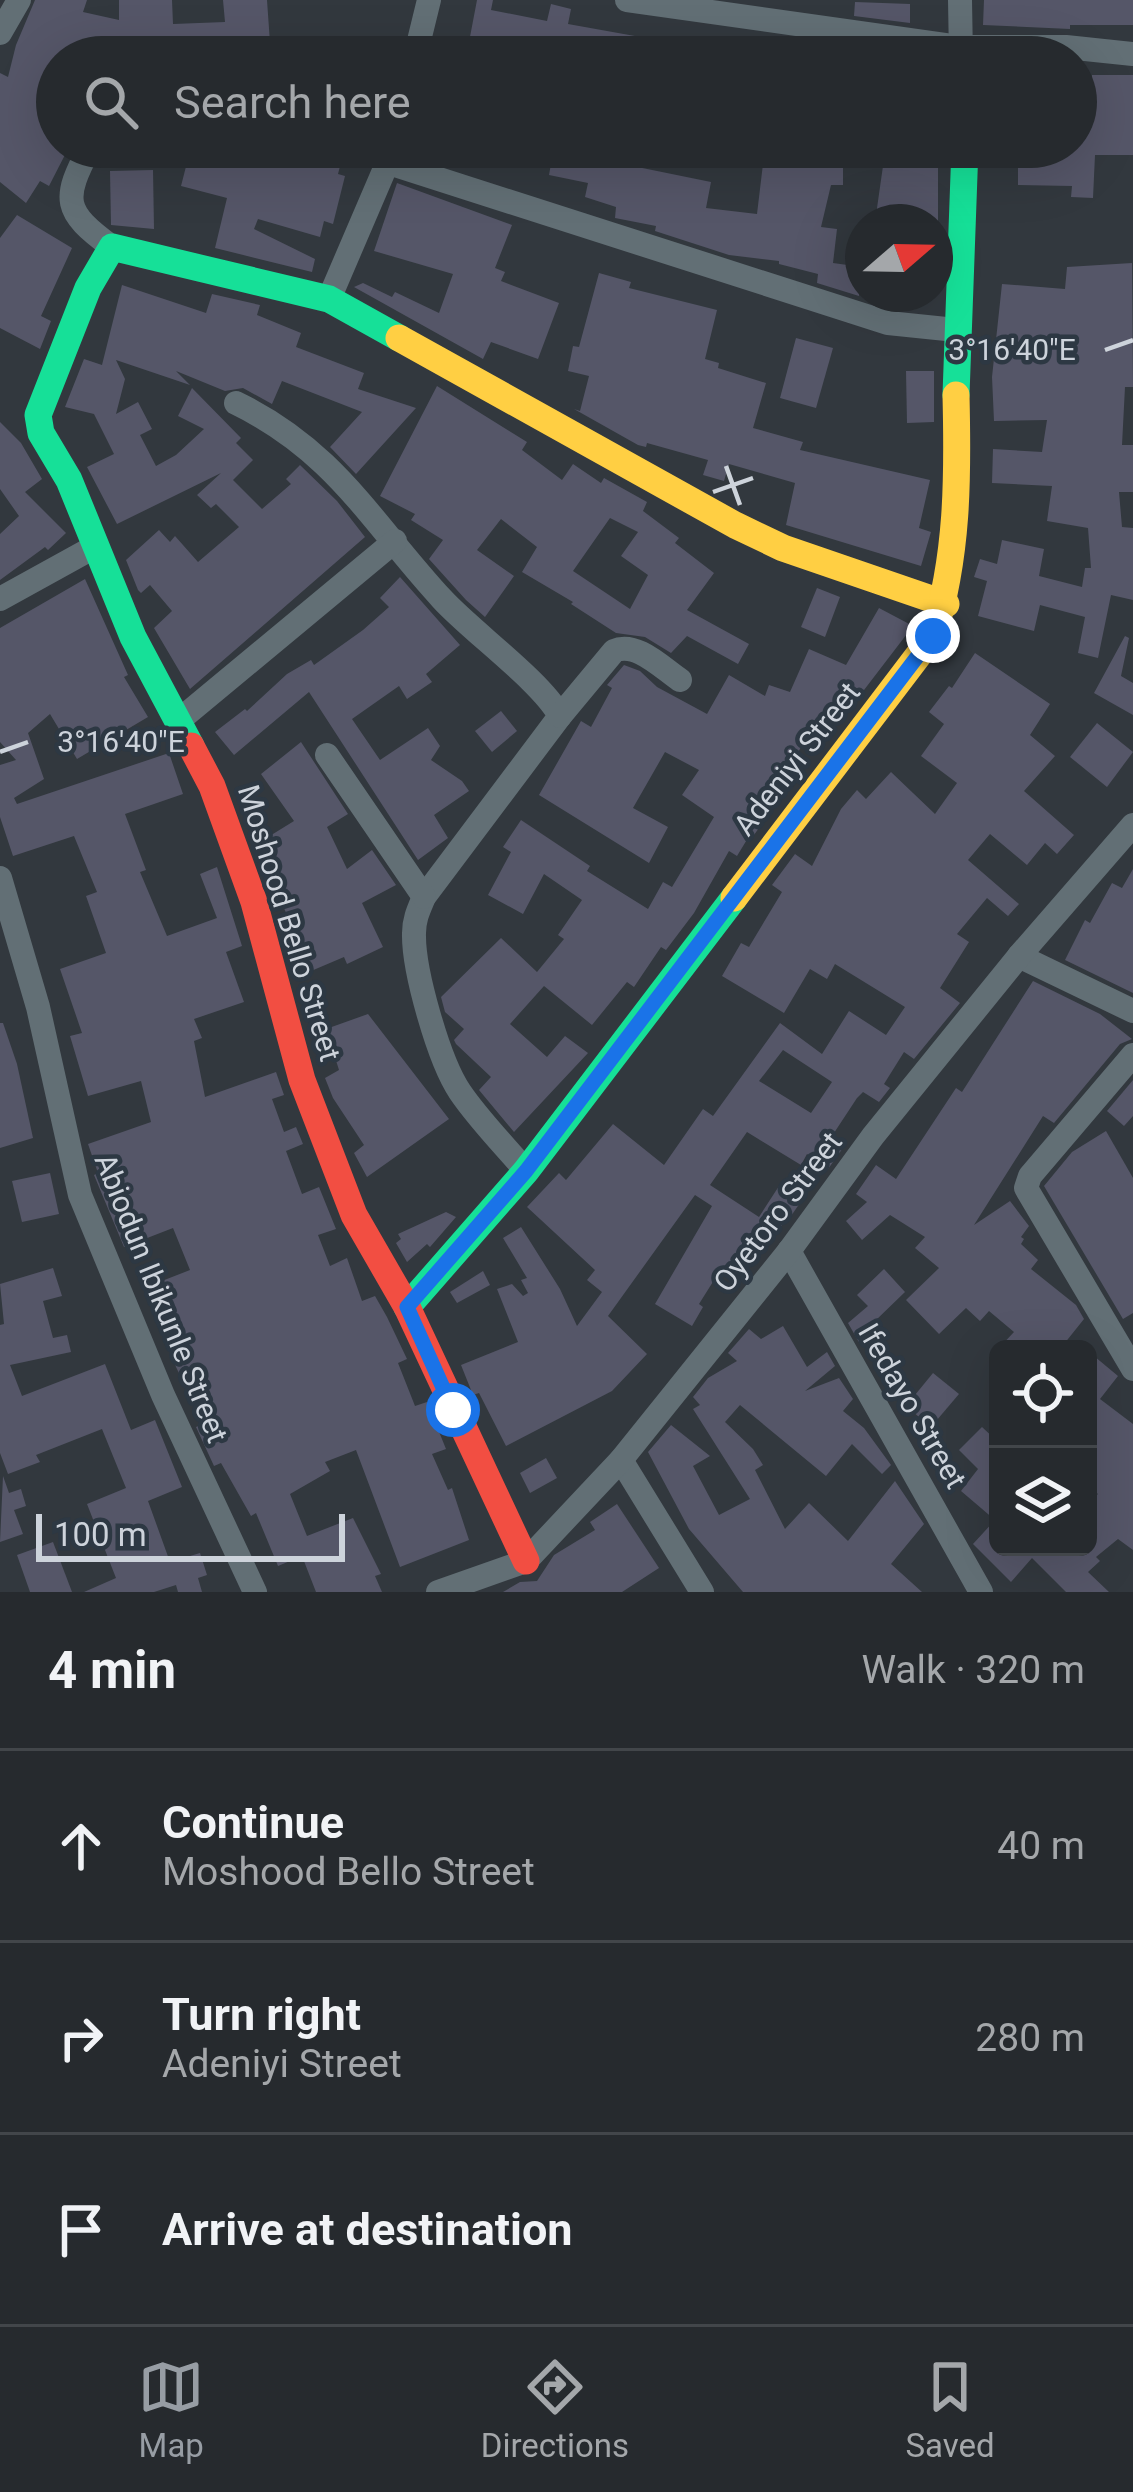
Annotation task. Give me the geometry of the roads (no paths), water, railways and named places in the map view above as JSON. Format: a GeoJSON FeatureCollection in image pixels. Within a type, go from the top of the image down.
{"type":"FeatureCollection","features":[{"type":"Feature","properties":{"kind":"street"},"geometry":{"type":"LineString","coordinates":[[0,33],[19,0]]}},
{"type":"Feature","properties":{"kind":"street"},"geometry":{"type":"LineString","coordinates":[[420,36],[429,0]]}},
{"type":"Feature","properties":{"kind":"street"},"geometry":{"type":"LineString","coordinates":[[627,0],[702,5],[872,36]]}},
{"type":"Feature","properties":{"kind":"street"},"geometry":{"type":"LineString","coordinates":[[960,0],[960,36]]}},
{"type":"Feature","properties":{"kind":"street"},"geometry":{"type":"LineString","coordinates":[[1097,50],[1133,54]]}},
{"type":"Feature","properties":{"kind":"street"},"geometry":{"type":"LineString","coordinates":[[79,168],[70,195],[74,210],[80,224],[112,247],[329,299],[783,548],[946,604]]}},
{"type":"Feature","properties":{"kind":"street"},"geometry":{"type":"LineString","coordinates":[[329,299],[385,168]]}},
{"type":"Feature","properties":{"kind":"street"},"geometry":{"type":"LineString","coordinates":[[429,168],[888,323],[956,330]]}},
{"type":"Feature","properties":{"kind":"street","name":"Adeniyi Street"},"geometry":{"type":"LineString","coordinates":[[407,1307],[526,1171],[933,636],[946,604],[955,559],[956,330],[964,168]]}},
{"type":"Feature","properties":{"kind":"street","name":"Moshood Bello Street"},"geometry":{"type":"LineString","coordinates":[[112,247],[88,288],[38,415],[41,433],[69,480],[133,637],[212,786],[254,902],[302,1080],[354,1215],[407,1307],[526,1561]]}},
{"type":"Feature","properties":{"kind":"street"},"geometry":{"type":"LineString","coordinates":[[236,403],[277,423],[355,493],[442,598],[560,716]]}},
{"type":"Feature","properties":{"kind":"street"},"geometry":{"type":"LineString","coordinates":[[177,722],[394,541]]}},
{"type":"Feature","properties":{"kind":"street"},"geometry":{"type":"LineString","coordinates":[[0,599],[96,546]]}},
{"type":"Feature","properties":{"kind":"street"},"geometry":{"type":"LineString","coordinates":[[526,1171],[460,1091],[437,1042],[413,937],[415,917],[424,897],[614,651],[622,646],[633,648],[680,680]]}},
{"type":"Feature","properties":{"kind":"street"},"geometry":{"type":"LineString","coordinates":[[327,754],[424,897]]}},
{"type":"Feature","properties":{"kind":"street","name":"Oyetoro Street"},"geometry":{"type":"LineString","coordinates":[[438,1592],[526,1561],[621,1460],[1018,956],[1133,825]]}},
{"type":"Feature","properties":{"kind":"street","name":"Abiodun Ibikunle Street"},"geometry":{"type":"LineString","coordinates":[[0,878],[38,1007],[80,1195],[163,1395],[255,1592]]}},
{"type":"Feature","properties":{"kind":"street"},"geometry":{"type":"LineString","coordinates":[[1018,956],[1133,1011]]}},
{"type":"Feature","properties":{"kind":"street"},"geometry":{"type":"LineString","coordinates":[[1133,1055],[1030,1176],[1026,1188],[1133,1369]]}},
{"type":"Feature","properties":{"kind":"street","name":"Ifedayo Street"},"geometry":{"type":"LineString","coordinates":[[789,1251],[981,1592]]}},
{"type":"Feature","properties":{"kind":"street"},"geometry":{"type":"LineString","coordinates":[[621,1460],[702,1592]]}}]}
